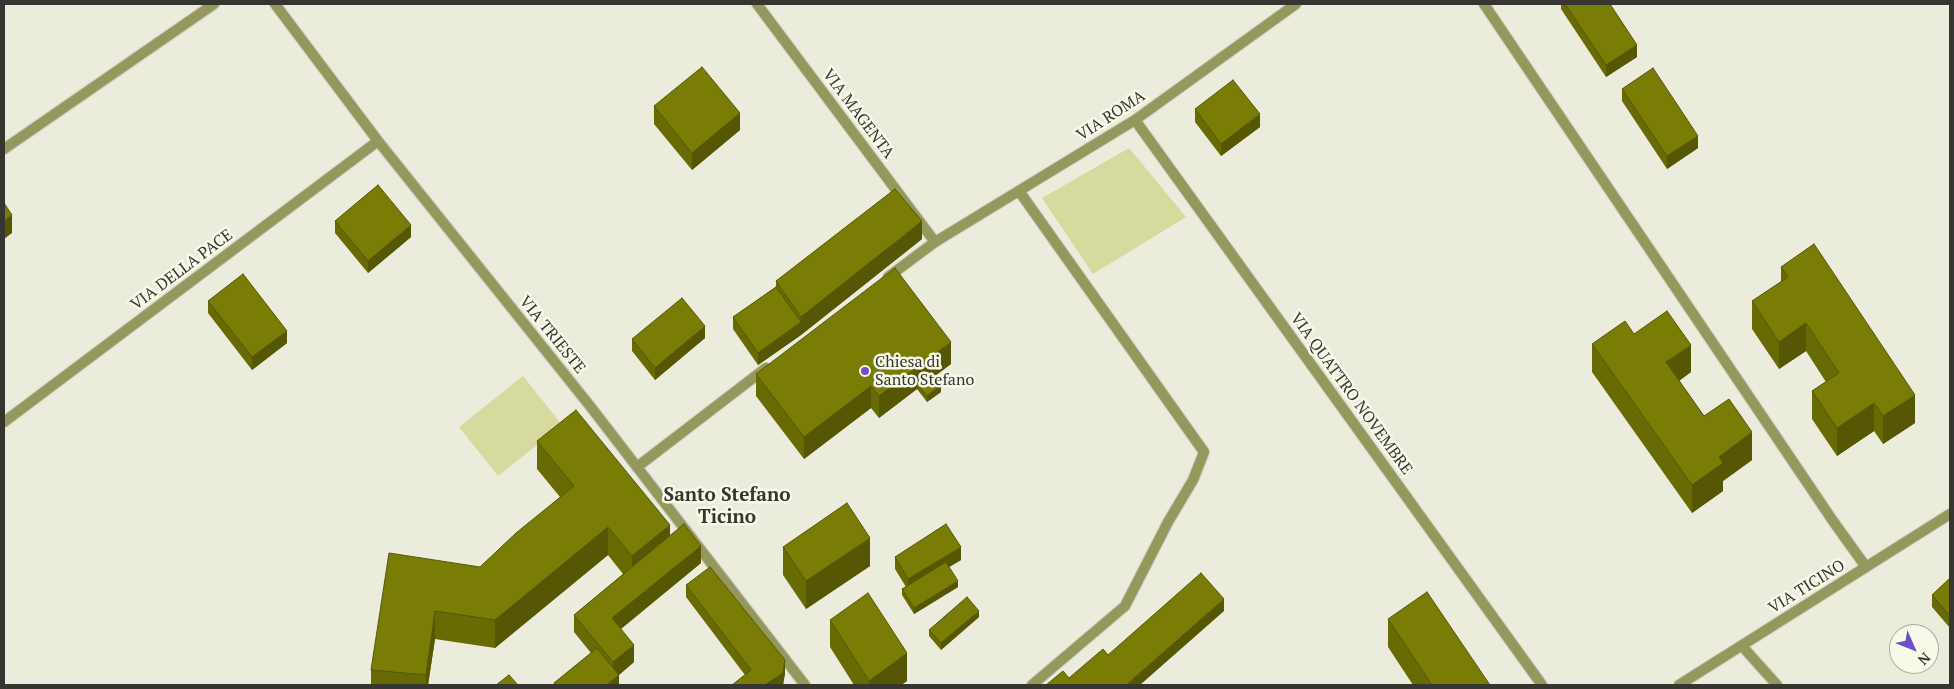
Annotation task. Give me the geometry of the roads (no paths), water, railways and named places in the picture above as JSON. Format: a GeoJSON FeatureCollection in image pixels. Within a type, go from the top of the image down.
{"type":"FeatureCollection","features":[{"type":"Feature","properties":{"kind":"street"},"geometry":{"type":"LineString","coordinates":[[4,149],[214,4]]}},
{"type":"Feature","properties":{"kind":"street","name":"VIA TRIESTE"},"geometry":{"type":"LineString","coordinates":[[275,4],[378,141],[637,467],[805,685]]}},
{"type":"Feature","properties":{"kind":"street","name":"VIA MAGENTA"},"geometry":{"type":"LineString","coordinates":[[757,4],[935,242]]}},
{"type":"Feature","properties":{"kind":"street","name":"VIA ROMA"},"geometry":{"type":"LineString","coordinates":[[879,284],[935,242],[1134,120],[1296,4]]}},
{"type":"Feature","properties":{"kind":"street"},"geometry":{"type":"LineString","coordinates":[[1484,4],[1833,522],[1866,567]]}},
{"type":"Feature","properties":{"kind":"street","name":"VIA QUATTRO NOVEMBRE"},"geometry":{"type":"LineString","coordinates":[[1134,120],[1542,685]]}},
{"type":"Feature","properties":{"kind":"street","name":"VIA DELLA PACE"},"geometry":{"type":"LineString","coordinates":[[4,422],[378,141]]}},
{"type":"Feature","properties":{"kind":"street"},"geometry":{"type":"LineString","coordinates":[[1019,191],[1204,452],[1193,480],[1168,522],[1125,606],[1032,685]]}},
{"type":"Feature","properties":{"kind":"street"},"geometry":{"type":"LineString","coordinates":[[637,467],[776,361]]}},
{"type":"Feature","properties":{"kind":"street","name":"VIA TICINO"},"geometry":{"type":"LineString","coordinates":[[1679,685],[1950,514]]}},
{"type":"Feature","properties":{"kind":"street"},"geometry":{"type":"LineString","coordinates":[[1742,646],[1777,685]]}},
{"type":"Feature","properties":{"kind":"place","name":"Chiesa di Santo Stefano"},"geometry":{"type":"Point","coordinates":[865,371]}},
{"type":"Feature","properties":{"kind":"district","name":"Santo Stefano Ticino"},"geometry":{"type":"Point","coordinates":[727,507]}}]}
